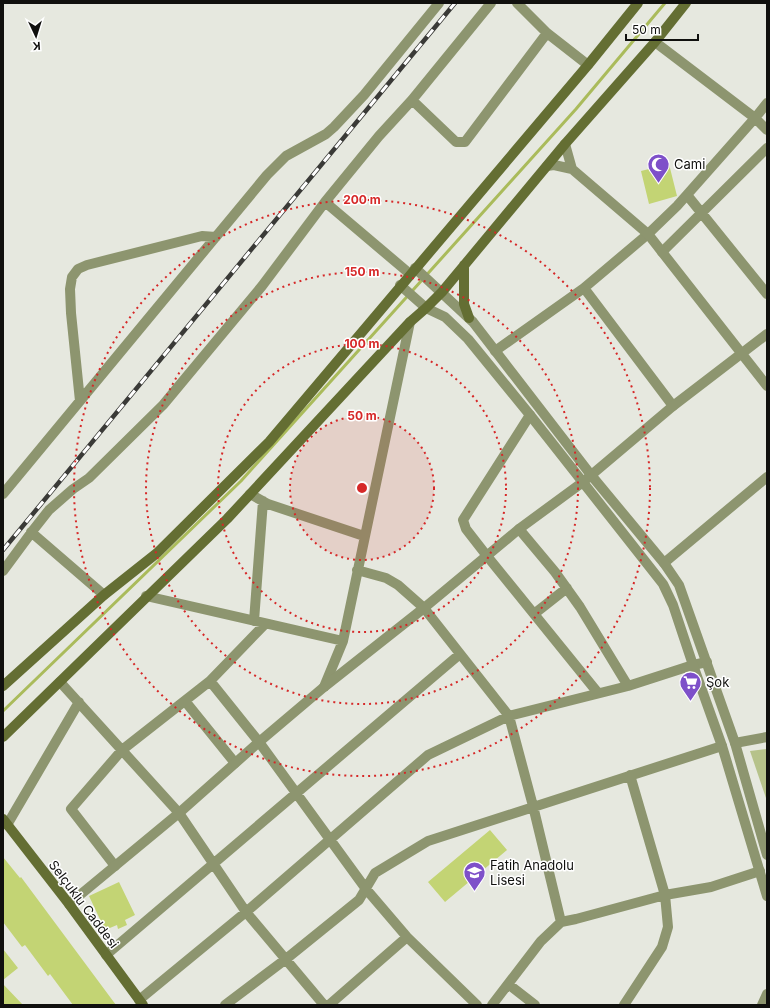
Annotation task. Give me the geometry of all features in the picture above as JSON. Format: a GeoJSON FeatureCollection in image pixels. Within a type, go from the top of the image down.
{"type":"FeatureCollection","features":[{"type":"Feature","properties":{"kind":"main road"},"geometry":{"type":"LineString","coordinates":[[3,686],[104,595],[157,553],[269,442],[403,288],[638,3]]}},
{"type":"Feature","properties":{"kind":"main road"},"geometry":{"type":"LineString","coordinates":[[3,737],[146,596],[227,519],[410,322],[423,306],[464,265],[547,166],[655,42],[686,3]]}},
{"type":"Feature","properties":{"kind":"main road"},"geometry":{"type":"LineString","coordinates":[[464,265],[464,304],[469,318]]}},
{"type":"Feature","properties":{"kind":"main road","name":"Selçuklu Caddesi"},"geometry":{"type":"LineString","coordinates":[[5,822],[69,904],[141,1002]]}},
{"type":"Feature","properties":{"kind":"street"},"geometry":{"type":"LineString","coordinates":[[3,494],[267,175],[286,156],[334,128],[364,95],[439,3]]}},
{"type":"Feature","properties":{"kind":"street"},"geometry":{"type":"LineString","coordinates":[[3,571],[49,510],[89,478],[163,405],[262,286],[325,202],[379,136],[412,100],[491,3]]}},
{"type":"Feature","properties":{"kind":"street"},"geometry":{"type":"LineString","coordinates":[[517,3],[547,33],[588,65]]}},
{"type":"Feature","properties":{"kind":"street"},"geometry":{"type":"LineString","coordinates":[[412,100],[456,142],[465,142],[547,33]]}},
{"type":"Feature","properties":{"kind":"street"},"geometry":{"type":"LineString","coordinates":[[655,42],[755,118],[767,130]]}},
{"type":"Feature","properties":{"kind":"street"},"geometry":{"type":"LineString","coordinates":[[495,351],[584,288],[648,234],[687,195],[767,103]]}},
{"type":"Feature","properties":{"kind":"street"},"geometry":{"type":"LineString","coordinates":[[566,144],[572,170]]}},
{"type":"Feature","properties":{"kind":"street"},"geometry":{"type":"LineString","coordinates":[[662,252],[767,148]]}},
{"type":"Feature","properties":{"kind":"street"},"geometry":{"type":"LineString","coordinates":[[547,166],[554,165],[572,170],[648,234],[767,386]]}},
{"type":"Feature","properties":{"kind":"street"},"geometry":{"type":"LineString","coordinates":[[687,195],[767,294]]}},
{"type":"Feature","properties":{"kind":"street"},"geometry":{"type":"LineString","coordinates":[[325,202],[439,290],[469,318],[495,351],[663,584],[675,612],[692,665],[722,746],[767,896]]}},
{"type":"Feature","properties":{"kind":"street"},"geometry":{"type":"LineString","coordinates":[[80,401],[70,289],[72,277],[78,269],[87,264],[202,236],[216,237]]}},
{"type":"Feature","properties":{"kind":"street"},"geometry":{"type":"LineString","coordinates":[[403,288],[423,306],[445,317],[468,339],[530,415],[664,563],[679,585],[735,743],[767,855]]}},
{"type":"Feature","properties":{"kind":"street"},"geometry":{"type":"LineString","coordinates":[[584,288],[673,406]]}},
{"type":"Feature","properties":{"kind":"street"},"geometry":{"type":"LineString","coordinates":[[324,687],[343,641],[410,322]]}},
{"type":"Feature","properties":{"kind":"street"},"geometry":{"type":"LineString","coordinates":[[69,904],[179,813],[324,687],[424,608],[519,529],[587,479],[673,406],[767,334]]}},
{"type":"Feature","properties":{"kind":"street"},"geometry":{"type":"LineString","coordinates":[[530,415],[463,520],[466,529],[487,556],[598,693]]}},
{"type":"Feature","properties":{"kind":"street"},"geometry":{"type":"LineString","coordinates":[[664,563],[767,477]]}},
{"type":"Feature","properties":{"kind":"street"},"geometry":{"type":"LineString","coordinates":[[250,494],[268,504],[364,536]]}},
{"type":"Feature","properties":{"kind":"street"},"geometry":{"type":"LineString","coordinates":[[254,621],[263,501]]}},
{"type":"Feature","properties":{"kind":"street"},"geometry":{"type":"LineString","coordinates":[[519,529],[555,572],[580,606],[628,686]]}},
{"type":"Feature","properties":{"kind":"street"},"geometry":{"type":"LineString","coordinates":[[31,532],[104,595]]}},
{"type":"Feature","properties":{"kind":"street"},"geometry":{"type":"LineString","coordinates":[[357,570],[386,578],[398,585],[424,608],[509,716],[533,806],[561,922]]}},
{"type":"Feature","properties":{"kind":"street"},"geometry":{"type":"LineString","coordinates":[[534,614],[567,588]]}},
{"type":"Feature","properties":{"kind":"street"},"geometry":{"type":"LineString","coordinates":[[146,596],[343,641]]}},
{"type":"Feature","properties":{"kind":"street"},"geometry":{"type":"LineString","coordinates":[[115,866],[71,809],[122,750],[210,681],[265,624]]}},
{"type":"Feature","properties":{"kind":"street"},"geometry":{"type":"LineString","coordinates":[[106,955],[460,654]]}},
{"type":"Feature","properties":{"kind":"street"},"geometry":{"type":"LineString","coordinates":[[141,1002],[428,755],[509,716],[628,686],[692,665],[707,662]]}},
{"type":"Feature","properties":{"kind":"street"},"geometry":{"type":"LineString","coordinates":[[210,681],[259,742],[366,889],[406,937],[477,1005]]}},
{"type":"Feature","properties":{"kind":"street"},"geometry":{"type":"LineString","coordinates":[[60,682],[179,813],[246,912],[324,1005]]}},
{"type":"Feature","properties":{"kind":"street"},"geometry":{"type":"LineString","coordinates":[[185,701],[235,763]]}},
{"type":"Feature","properties":{"kind":"street"},"geometry":{"type":"LineString","coordinates":[[5,822],[79,702]]}},
{"type":"Feature","properties":{"kind":"street"},"geometry":{"type":"LineString","coordinates":[[735,743],[767,737]]}},
{"type":"Feature","properties":{"kind":"street"},"geometry":{"type":"LineString","coordinates":[[225,1005],[286,959],[359,900],[375,873],[428,841],[722,746]]}},
{"type":"Feature","properties":{"kind":"street"},"geometry":{"type":"LineString","coordinates":[[624,1005],[662,947],[668,927],[665,895],[630,775]]}},
{"type":"Feature","properties":{"kind":"street"},"geometry":{"type":"LineString","coordinates":[[492,1005],[541,941],[561,922],[665,895],[711,887],[760,871]]}},
{"type":"Feature","properties":{"kind":"street"},"geometry":{"type":"LineString","coordinates":[[329,1005],[406,937]]}},
{"type":"Feature","properties":{"kind":"street"},"geometry":{"type":"LineString","coordinates":[[508,984],[535,1005]]}},
{"type":"Feature","properties":{"kind":"street"},"geometry":{"type":"LineString","coordinates":[[762,1005],[767,994]]}},
{"type":"Feature","properties":{"kind":"green space"},"geometry":{"type":"Polygon","coordinates":[[[767,749],[767,801],[750,751],[767,749]]]}},
{"type":"Feature","properties":{"kind":"building","name":"Cami"},"geometry":{"type":"Polygon","coordinates":[[[669,164],[677,196],[649,204],[641,171],[669,164]]]}},
{"type":"Feature","properties":{"kind":"building"},"geometry":{"type":"Polygon","coordinates":[[[490,830],[507,850],[445,902],[428,882],[490,830]]]}},
{"type":"Feature","properties":{"kind":"building"},"geometry":{"type":"Polygon","coordinates":[[[3,857],[20,878],[21,877],[116,1005],[73,1005],[50,974],[48,976],[25,945],[22,947],[3,922],[3,857]]]}},
{"type":"Feature","properties":{"kind":"building"},"geometry":{"type":"Polygon","coordinates":[[[119,882],[135,915],[125,920],[127,925],[118,929],[117,925],[105,930],[89,896],[119,882]]]}},
{"type":"Feature","properties":{"kind":"building"},"geometry":{"type":"Polygon","coordinates":[[[3,949],[18,968],[3,980],[3,949]]]}},
{"type":"Feature","properties":{"kind":"building"},"geometry":{"type":"Polygon","coordinates":[[[3,984],[23,1005],[3,1005],[3,984]]]}},
{"type":"Feature","properties":{"kind":"waterway"},"geometry":{"type":"LineString","coordinates":[[3,711],[241,481],[576,109],[665,3]]}},
{"type":"Feature","properties":{"kind":"railway"},"geometry":{"type":"LineString","coordinates":[[3,550],[455,3]]}},
{"type":"Feature","properties":{"kind":"place","name":"Cami"},"geometry":{"type":"Point","coordinates":[659,184]}},
{"type":"Feature","properties":{"kind":"place","name":"Şok"},"geometry":{"type":"Point","coordinates":[691,702]}},
{"type":"Feature","properties":{"kind":"place","name":"Fatih Anadolu Lisesi"},"geometry":{"type":"Point","coordinates":[475,892]}}]}
